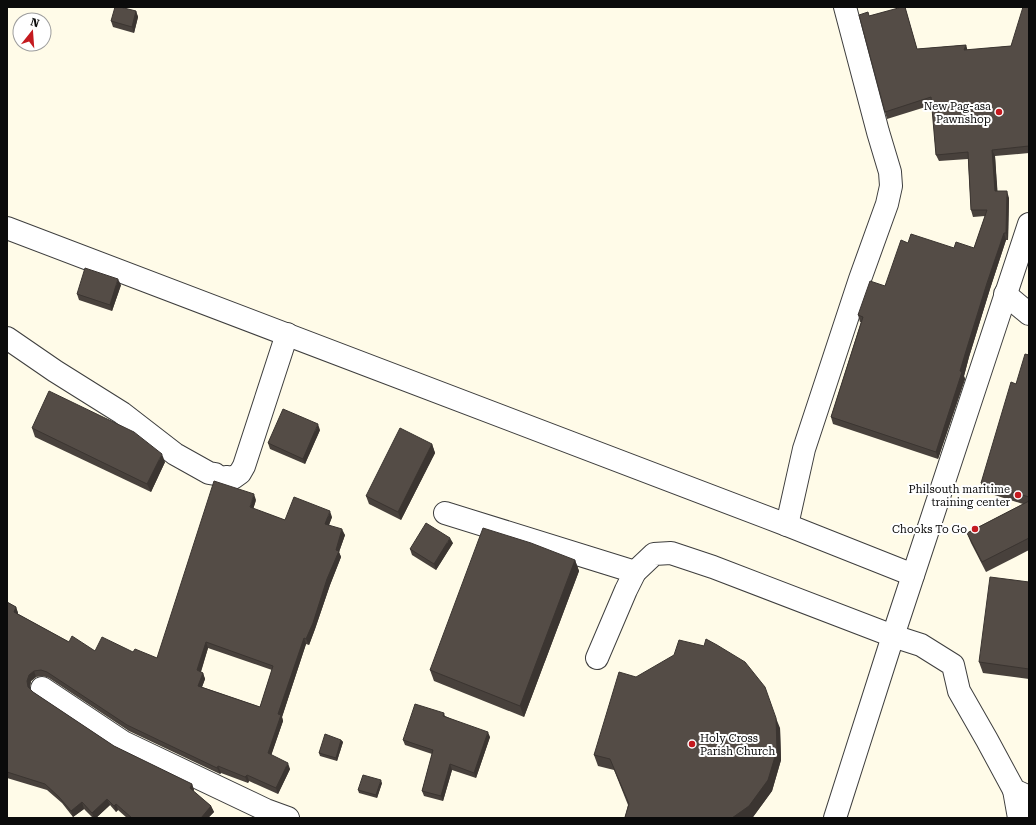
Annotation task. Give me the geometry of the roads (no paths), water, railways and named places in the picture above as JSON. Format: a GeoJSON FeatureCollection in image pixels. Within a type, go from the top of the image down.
{"type":"FeatureCollection","features":[{"type":"Feature","properties":{"kind":"street"},"geometry":{"type":"LineString","coordinates":[[787,525],[804,449],[860,279],[887,204],[890,186],[890,172],[845,7]]}},
{"type":"Feature","properties":{"kind":"street"},"geometry":{"type":"LineString","coordinates":[[835,818],[893,636],[1029,224]]}},
{"type":"Feature","properties":{"kind":"street"},"geometry":{"type":"LineString","coordinates":[[7,228],[787,525],[913,576]]}},
{"type":"Feature","properties":{"kind":"street"},"geometry":{"type":"LineString","coordinates":[[1006,294],[1029,314]]}},
{"type":"Feature","properties":{"kind":"street"},"geometry":{"type":"LineString","coordinates":[[7,338],[55,371],[122,413],[175,454],[209,473],[233,478],[240,473],[244,466],[287,334]]}},
{"type":"Feature","properties":{"kind":"street"},"geometry":{"type":"LineString","coordinates":[[444,513],[635,572]]}},
{"type":"Feature","properties":{"kind":"street"},"geometry":{"type":"LineString","coordinates":[[597,658],[635,572],[654,554],[671,553],[713,567],[893,636],[921,644],[953,665],[959,691],[987,740],[1021,793],[1019,818]]}},
{"type":"Feature","properties":{"kind":"street"},"geometry":{"type":"LineString","coordinates":[[42,688],[123,742],[266,810],[288,818]]}},
{"type":"Feature","properties":{"kind":"place","name":"New Pag-asa Pawnshop"},"geometry":{"type":"Point","coordinates":[999,112]}},
{"type":"Feature","properties":{"kind":"place","name":"Philsouth maritime training center"},"geometry":{"type":"Point","coordinates":[1018,495]}},
{"type":"Feature","properties":{"kind":"place","name":"Chooks To Go"},"geometry":{"type":"Point","coordinates":[975,529]}},
{"type":"Feature","properties":{"kind":"place","name":"Holy Cross Parish Church"},"geometry":{"type":"Point","coordinates":[692,744]}}]}
